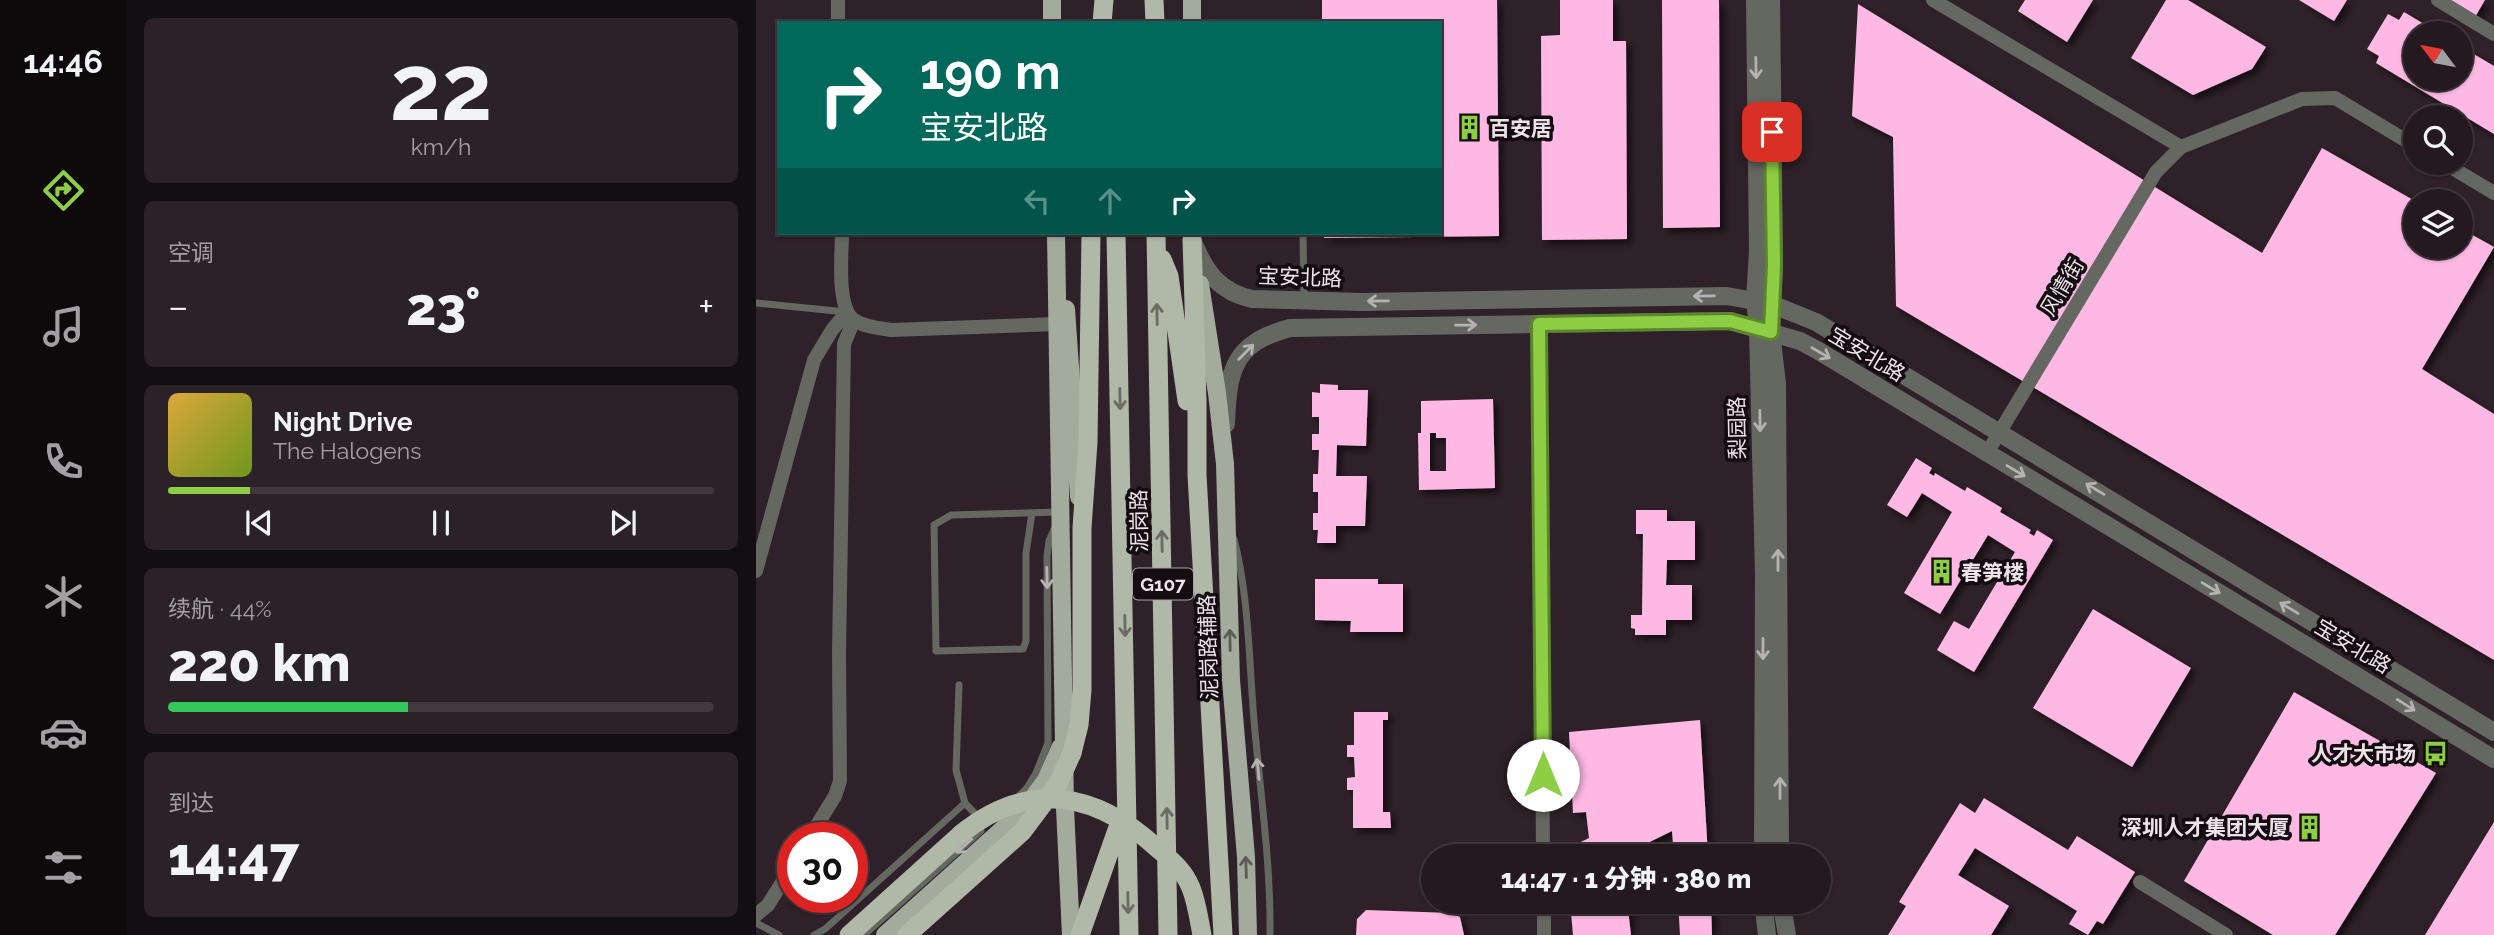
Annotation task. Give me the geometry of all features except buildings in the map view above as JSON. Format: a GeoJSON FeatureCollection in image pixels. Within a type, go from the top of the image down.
{"type":"FeatureCollection","features":[{"type":"Feature","properties":{"kind":"highway"},"geometry":{"type":"LineString","coordinates":[[1101,21],[1104,0]]}},
{"type":"Feature","properties":{"kind":"highway"},"geometry":{"type":"LineString","coordinates":[[1111,0],[1111,21]]}},
{"type":"Feature","properties":{"kind":"highway"},"geometry":{"type":"LineString","coordinates":[[1154,0],[1154,21]]}},
{"type":"Feature","properties":{"kind":"highway"},"geometry":{"type":"LineString","coordinates":[[906,935],[1021,832],[1058,784],[1072,753],[1079,725],[1082,690],[1083,528],[1088,442],[1091,235]]}},
{"type":"Feature","properties":{"kind":"highway","name":"泥岗路"},"geometry":{"type":"LineString","coordinates":[[1116,235],[1129,935]]}},
{"type":"Feature","properties":{"kind":"highway"},"geometry":{"type":"LineString","coordinates":[[1192,236],[1197,475],[1223,935]]}},
{"type":"Feature","properties":{"kind":"highway"},"geometry":{"type":"LineString","coordinates":[[1156,237],[1169,276],[1197,475]]}},
{"type":"Feature","properties":{"kind":"highway","name":"泥岗路"},"geometry":{"type":"LineString","coordinates":[[1156,237],[1168,935]]}},
{"type":"Feature","properties":{"kind":"highway"},"geometry":{"type":"LineString","coordinates":[[849,935],[972,825],[1016,803],[1058,798],[1091,804],[1112,814],[1144,835],[1177,864],[1191,887],[1202,935]]}},
{"type":"Feature","properties":{"kind":"highway"},"geometry":{"type":"LineString","coordinates":[[1080,935],[1127,802]]}},
{"type":"Feature","properties":{"kind":"main road"},"geometry":{"type":"LineString","coordinates":[[1052,0],[1052,21]]}},
{"type":"Feature","properties":{"kind":"main road"},"geometry":{"type":"LineString","coordinates":[[1192,0],[1192,21]]}},
{"type":"Feature","properties":{"kind":"main road"},"geometry":{"type":"LineString","coordinates":[[1056,236],[1069,332],[1076,471],[1083,528]]}},
{"type":"Feature","properties":{"kind":"main road"},"geometry":{"type":"LineString","coordinates":[[1056,236],[1064,733],[1071,935]]}},
{"type":"Feature","properties":{"kind":"main road","name":"泥岗路辅路"},"geometry":{"type":"LineString","coordinates":[[1192,236],[1217,393],[1225,464],[1231,680],[1246,857],[1248,935]]}},
{"type":"Feature","properties":{"kind":"main road"},"geometry":{"type":"LineString","coordinates":[[881,932],[1014,820],[1046,780],[1056,761],[1064,733]]}},
{"type":"Feature","properties":{"kind":"street"},"geometry":{"type":"LineString","coordinates":[[838,0],[838,21]]}},
{"type":"Feature","properties":{"kind":"street","name":"梨园路"},"geometry":{"type":"LineString","coordinates":[[1755,0],[1758,251],[1765,330],[1763,844]]}},
{"type":"Feature","properties":{"kind":"street","name":"梨园路"},"geometry":{"type":"LineString","coordinates":[[1763,302],[1774,265],[1771,0]]}},
{"type":"Feature","properties":{"kind":"street"},"geometry":{"type":"LineString","coordinates":[[1933,0],[2181,147],[2302,99],[2335,98],[2403,139]]}},
{"type":"Feature","properties":{"kind":"street"},"geometry":{"type":"LineString","coordinates":[[2438,0],[2494,34]]}},
{"type":"Feature","properties":{"kind":"street","name":"风情街"},"geometry":{"type":"LineString","coordinates":[[1987,453],[2156,172],[2181,147]]}},
{"type":"Feature","properties":{"kind":"street"},"geometry":{"type":"LineString","coordinates":[[2464,175],[2494,193]]}},
{"type":"Feature","properties":{"kind":"street"},"geometry":{"type":"LineString","coordinates":[[819,822],[835,796],[840,781],[839,653],[844,344],[850,316],[843,298],[842,235]]}},
{"type":"Feature","properties":{"kind":"street","name":"宝安北路"},"geometry":{"type":"LineString","coordinates":[[1192,236],[1204,267],[1212,278],[1237,296],[1252,299],[1362,302],[1713,296],[1763,302],[1816,322],[2494,732]]}},
{"type":"Feature","properties":{"kind":"street"},"geometry":{"type":"LineString","coordinates":[[850,316],[872,327],[891,330],[1057,324]]}},
{"type":"Feature","properties":{"kind":"street"},"geometry":{"type":"LineString","coordinates":[[756,571],[814,360],[832,330],[850,316]]}},
{"type":"Feature","properties":{"kind":"street","name":"宝安北路"},"geometry":{"type":"LineString","coordinates":[[1225,464],[1227,403],[1234,364],[1259,339],[1271,333],[1290,328],[1730,321],[1765,330],[1817,350],[2494,759]]}},
{"type":"Feature","properties":{"kind":"street"},"geometry":{"type":"LineString","coordinates":[[1539,324],[1543,844]]}},
{"type":"Feature","properties":{"kind":"street","name":"梨园路"},"geometry":{"type":"LineString","coordinates":[[1765,330],[1777,384],[1780,844]]}},
{"type":"Feature","properties":{"kind":"street"},"geometry":{"type":"LineString","coordinates":[[2140,882],[2226,935]]}},
{"type":"Feature","properties":{"kind":"street"},"geometry":{"type":"LineString","coordinates":[[756,915],[768,905],[777,890]]}},
{"type":"Feature","properties":{"kind":"street"},"geometry":{"type":"LineString","coordinates":[[1544,914],[1544,935]]}},
{"type":"Feature","properties":{"kind":"street"},"geometry":{"type":"LineString","coordinates":[[1765,914],[1767,935]]}},
{"type":"Feature","properties":{"kind":"street"},"geometry":{"type":"LineString","coordinates":[[1783,914],[1787,935]]}},
{"type":"Feature","properties":{"kind":"lane"},"geometry":{"type":"LineString","coordinates":[[1303,235],[1304,300]]}},
{"type":"Feature","properties":{"kind":"lane"},"geometry":{"type":"LineString","coordinates":[[756,303],[850,316]]}},
{"type":"Feature","properties":{"kind":"lane"},"geometry":{"type":"LineString","coordinates":[[1226,505],[1238,555],[1243,595],[1266,847],[1270,935]]}},
{"type":"Feature","properties":{"kind":"lane"},"geometry":{"type":"LineString","coordinates":[[864,935],[881,932],[1027,788],[1046,751],[1049,732],[1048,547],[1061,512],[951,514],[934,525],[936,651],[1023,649],[1026,641],[1026,553],[1032,513]]}},
{"type":"Feature","properties":{"kind":"lane"},"geometry":{"type":"LineString","coordinates":[[958,685],[956,770],[965,803],[986,827]]}},
{"type":"Feature","properties":{"kind":"lane"},"geometry":{"type":"LineString","coordinates":[[814,935],[825,929],[965,803]]}},
{"type":"Feature","properties":{"kind":"lane"},"geometry":{"type":"LineString","coordinates":[[756,923],[779,935]]}},
{"type":"Feature","properties":{"kind":"place","name":"百安居"},"geometry":{"type":"Point","coordinates":[1469,128]}},
{"type":"Feature","properties":{"kind":"place","name":"春笋楼"},"geometry":{"type":"Point","coordinates":[1941,572]}},
{"type":"Feature","properties":{"kind":"place","name":"人才大市场"},"geometry":{"type":"Point","coordinates":[2436,753]}},
{"type":"Feature","properties":{"kind":"place","name":"深圳人才集团大厦"},"geometry":{"type":"Point","coordinates":[2309,827]}},
{"type":"Feature","properties":{"kind":"route"},"geometry":{"type":"LineString","coordinates":[[1543,775],[1539,324],[1730,321],[1771,332],[1774,265],[1772,132]]}}]}
